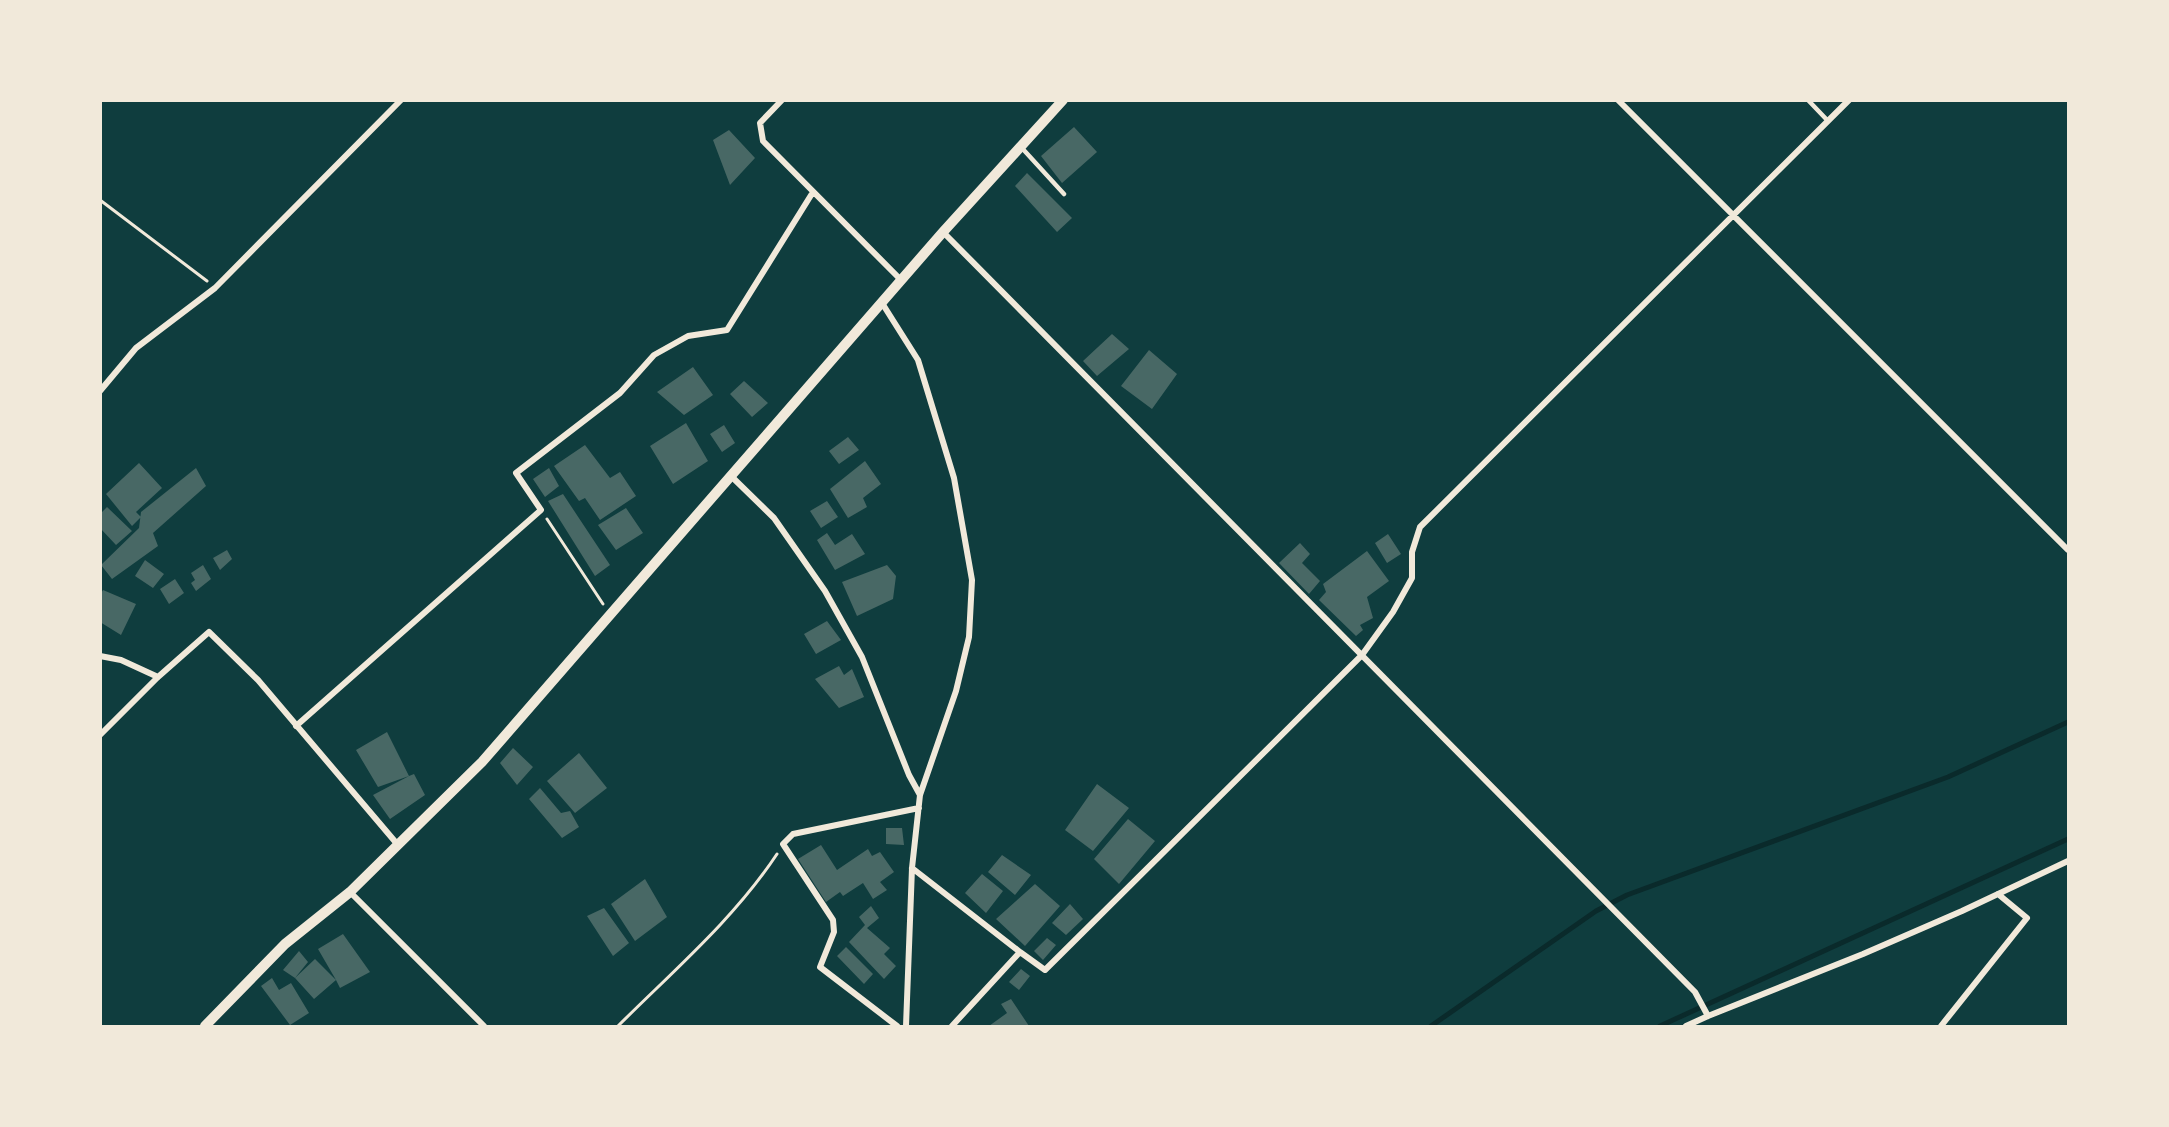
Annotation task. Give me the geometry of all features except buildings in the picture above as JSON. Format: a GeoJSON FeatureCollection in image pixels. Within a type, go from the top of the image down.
{"type":"FeatureCollection","features":[{"type":"Feature","properties":{"kind":"street"},"geometry":{"type":"LineString","coordinates":[[100,391],[136,348],[215,288],[401,100]]}},
{"type":"Feature","properties":{"kind":"street"},"geometry":{"type":"LineString","coordinates":[[782,100],[760,123],[763,141],[901,280]]}},
{"type":"Feature","properties":{"kind":"street"},"geometry":{"type":"LineString","coordinates":[[205,1026],[285,944],[350,892],[482,762],[943,231],[1063,100]]}},
{"type":"Feature","properties":{"kind":"street"},"geometry":{"type":"LineString","coordinates":[[1618,100],[2068,550]]}},
{"type":"Feature","properties":{"kind":"street"},"geometry":{"type":"LineString","coordinates":[[912,868],[1045,970],[1362,655],[1393,612],[1412,578],[1412,552],[1420,527],[1849,100]]}},
{"type":"Feature","properties":{"kind":"street"},"geometry":{"type":"LineString","coordinates":[[296,726],[541,510],[516,473],[620,393],[654,356],[688,336],[727,330],[813,192]]}},
{"type":"Feature","properties":{"kind":"street"},"geometry":{"type":"LineString","coordinates":[[943,231],[1695,992],[1708,1016]]}},
{"type":"Feature","properties":{"kind":"street"},"geometry":{"type":"LineString","coordinates":[[882,303],[918,360],[954,478],[972,580],[969,637],[956,691],[920,795],[912,868],[906,1026]]}},
{"type":"Feature","properties":{"kind":"street"},"geometry":{"type":"LineString","coordinates":[[731,476],[774,518],[825,591],[862,657],[909,775],[920,795]]}},
{"type":"Feature","properties":{"kind":"street"},"geometry":{"type":"LineString","coordinates":[[100,735],[209,632],[258,680],[398,845]]}},
{"type":"Feature","properties":{"kind":"street"},"geometry":{"type":"LineString","coordinates":[[100,656],[121,660],[159,677]]}},
{"type":"Feature","properties":{"kind":"street"},"geometry":{"type":"LineString","coordinates":[[897,1026],[820,967],[834,933],[833,920],[783,844],[793,834],[919,808]]}},
{"type":"Feature","properties":{"kind":"street"},"geometry":{"type":"LineString","coordinates":[[1686,1026],[1863,954],[2068,861]]}},
{"type":"Feature","properties":{"kind":"street"},"geometry":{"type":"LineString","coordinates":[[350,892],[484,1026]]}},
{"type":"Feature","properties":{"kind":"street"},"geometry":{"type":"LineString","coordinates":[[1941,1026],[2027,918],[1998,894]]}},
{"type":"Feature","properties":{"kind":"street"},"geometry":{"type":"LineString","coordinates":[[952,1026],[1020,952]]}},
{"type":"Feature","properties":{"kind":"lane"},"geometry":{"type":"LineString","coordinates":[[1808,100],[1828,121]]}},
{"type":"Feature","properties":{"kind":"lane"},"geometry":{"type":"LineString","coordinates":[[1021,147],[1064,194]]}},
{"type":"Feature","properties":{"kind":"path"},"geometry":{"type":"LineString","coordinates":[[100,200],[215,288]]}},
{"type":"Feature","properties":{"kind":"path"},"geometry":{"type":"LineString","coordinates":[[541,510],[610,615]]}},
{"type":"Feature","properties":{"kind":"path"},"geometry":{"type":"LineString","coordinates":[[618,1026],[737,907],[757,884],[783,844]]}},
{"type":"Feature","properties":{"kind":"waterway"},"geometry":{"type":"LineString","coordinates":[[1431,1026],[1596,911],[1627,895],[1948,777],[2068,722]]}},
{"type":"Feature","properties":{"kind":"waterway"},"geometry":{"type":"LineString","coordinates":[[1660,1026],[2068,839]]}}]}
